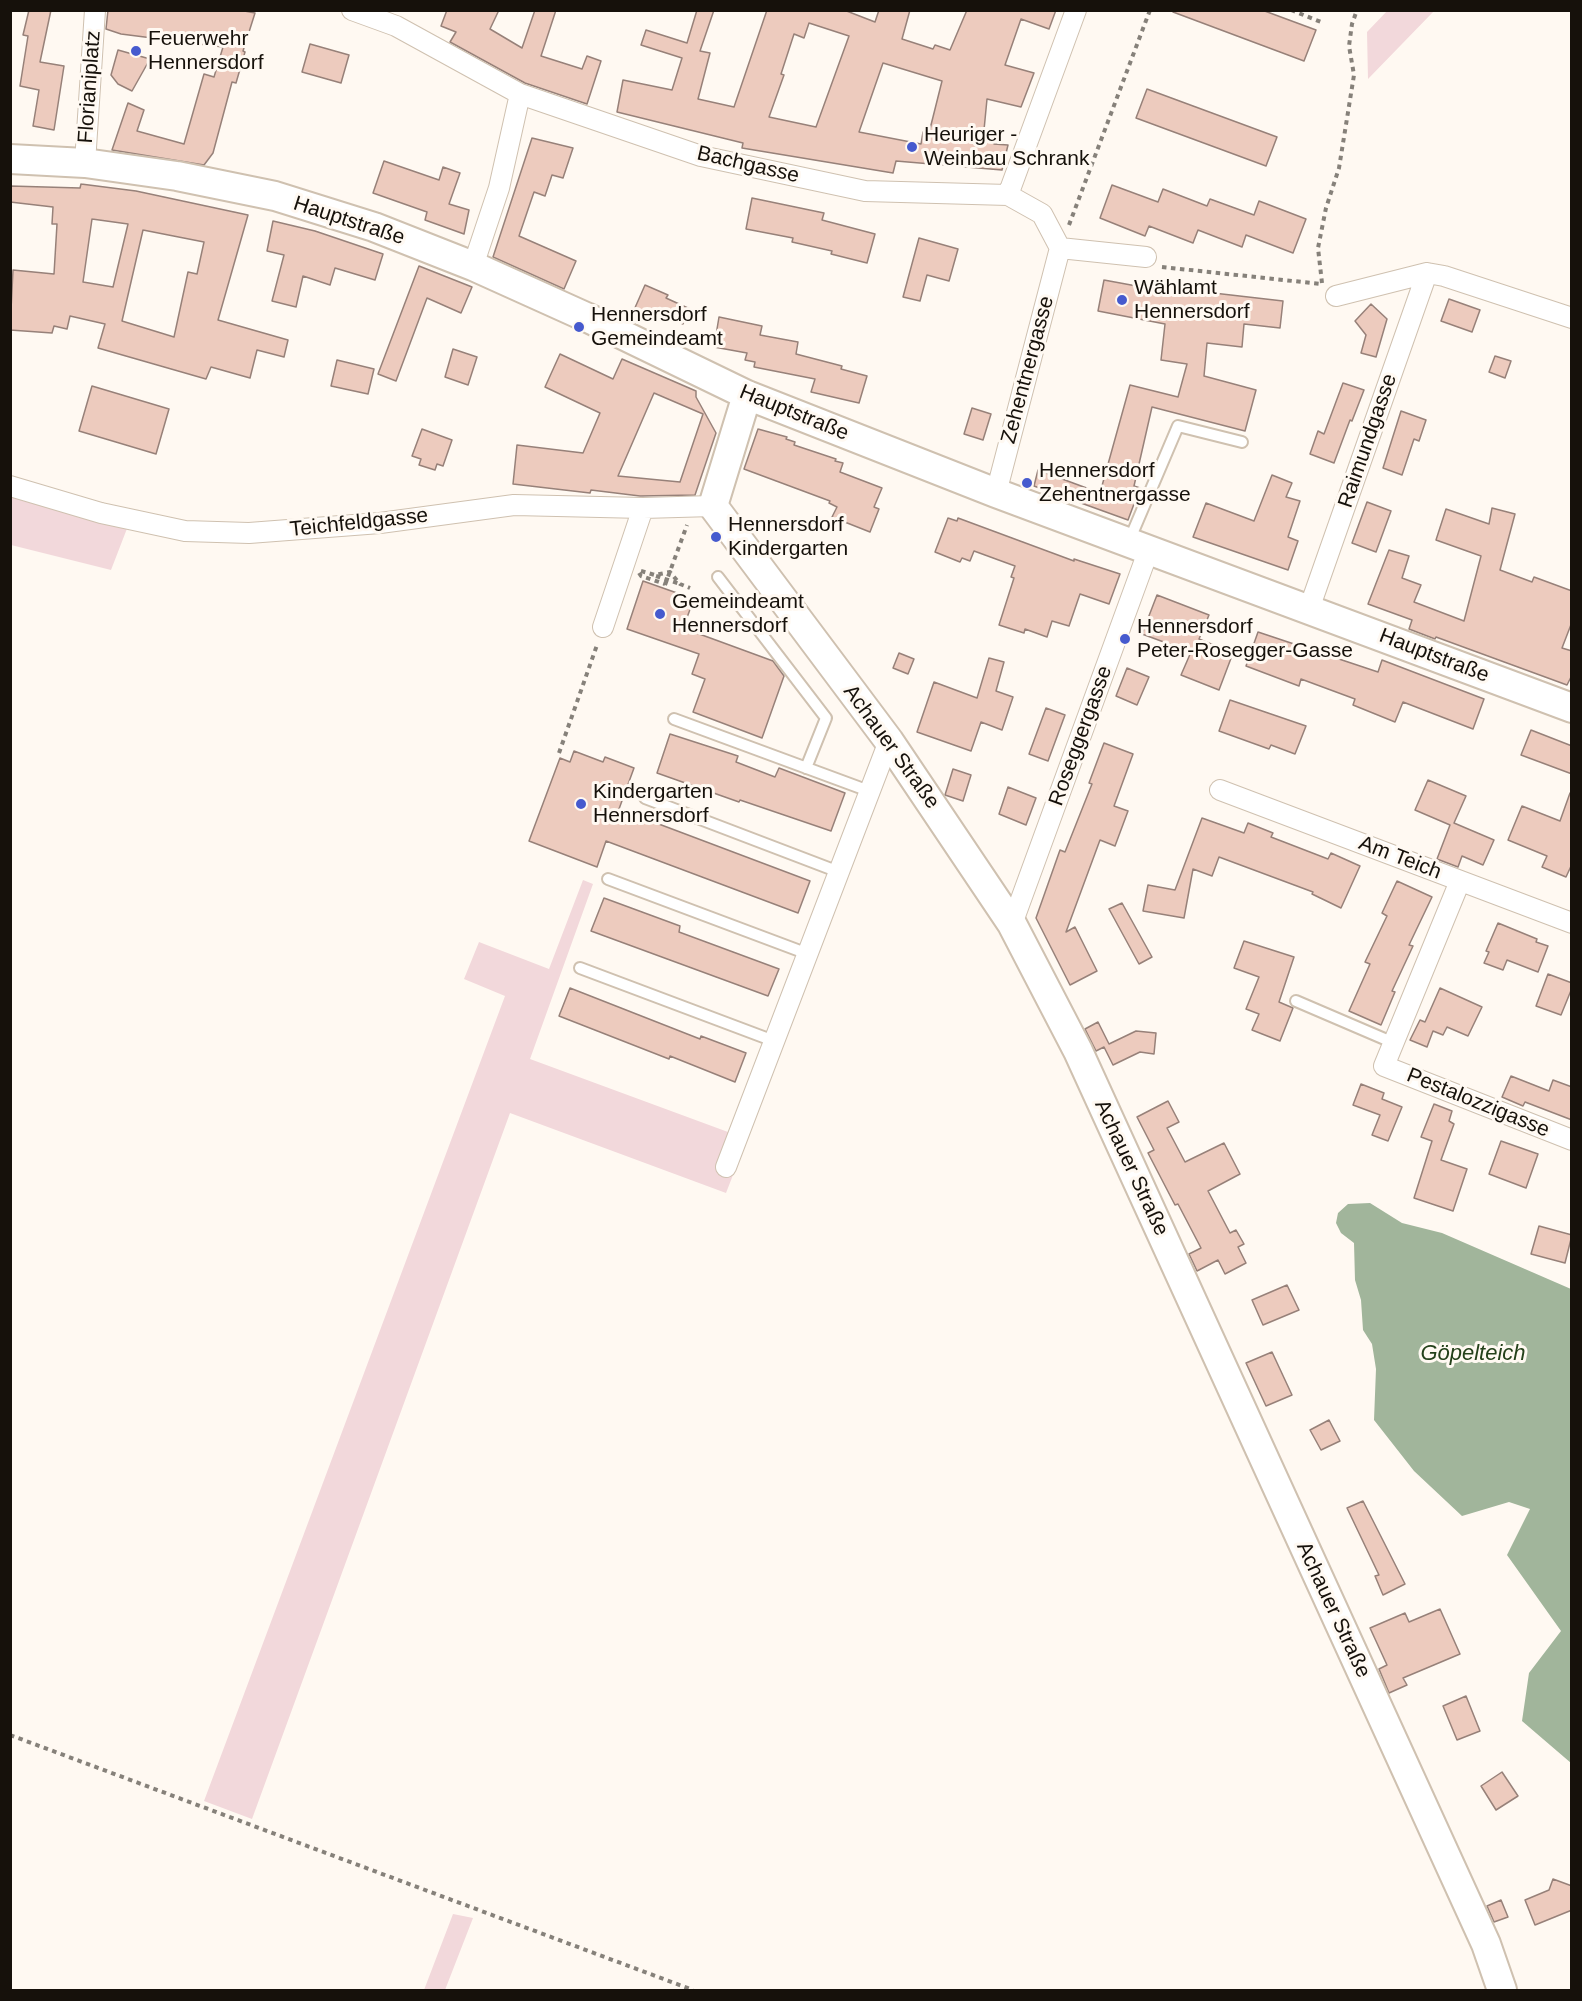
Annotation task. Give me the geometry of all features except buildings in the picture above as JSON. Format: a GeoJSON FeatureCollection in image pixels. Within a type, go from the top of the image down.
{"type":"FeatureCollection","features":[{"type":"Feature","properties":{"kind":"street","name":"Florianiplatz"},"geometry":{"type":"LineString","coordinates":[[85,163],[95,10]]}},
{"type":"Feature","properties":{"kind":"street","name":"Bachgasse"},"geometry":{"type":"LineString","coordinates":[[352,10],[396,26],[520,94],[701,156],[865,191],[1008,195],[1042,214],[1060,248]]}},
{"type":"Feature","properties":{"kind":"street"},"geometry":{"type":"LineString","coordinates":[[1008,195],[1076,10]]}},
{"type":"Feature","properties":{"kind":"street"},"geometry":{"type":"LineString","coordinates":[[473,266],[499,188],[520,94]]}},
{"type":"Feature","properties":{"kind":"street","name":"Hauptstraße"},"geometry":{"type":"LineString","coordinates":[[10,159],[85,163],[177,176],[275,196],[374,227],[473,266],[586,317],[747,395],[996,493],[1572,708]]}},
{"type":"Feature","properties":{"kind":"street"},"geometry":{"type":"LineString","coordinates":[[1060,248],[1146,257]]}},
{"type":"Feature","properties":{"kind":"street","name":"Zehentnergasse"},"geometry":{"type":"LineString","coordinates":[[996,493],[1060,248]]}},
{"type":"Feature","properties":{"kind":"street"},"geometry":{"type":"LineString","coordinates":[[1329,290],[1427,273],[1444,276],[1572,318]]}},
{"type":"Feature","properties":{"kind":"street","name":"Raimundgasse"},"geometry":{"type":"LineString","coordinates":[[1309,609],[1427,273]]}},
{"type":"Feature","properties":{"kind":"street"},"geometry":{"type":"LineString","coordinates":[[713,506],[747,395]]}},
{"type":"Feature","properties":{"kind":"street","name":"Teichfeldgasse"},"geometry":{"type":"LineString","coordinates":[[10,486],[101,513],[185,531],[249,533],[380,523],[514,505],[643,508],[713,506]]}},
{"type":"Feature","properties":{"kind":"street","name":"Achauer Straße"},"geometry":{"type":"LineString","coordinates":[[713,506],[889,741],[1012,924],[1078,1051],[1486,1944],[1502,1990]]}},
{"type":"Feature","properties":{"kind":"street"},"geometry":{"type":"LineString","coordinates":[[603,627],[643,508]]}},
{"type":"Feature","properties":{"kind":"street","name":"Roseggergasse"},"geometry":{"type":"LineString","coordinates":[[1012,924],[1139,545]]}},
{"type":"Feature","properties":{"kind":"street"},"geometry":{"type":"LineString","coordinates":[[726,1167],[889,741]]}},
{"type":"Feature","properties":{"kind":"street","name":"Am Teich"},"geometry":{"type":"LineString","coordinates":[[1220,790],[1461,881],[1384,1066]]}},
{"type":"Feature","properties":{"kind":"street"},"geometry":{"type":"LineString","coordinates":[[1461,881],[1570,917]]}},
{"type":"Feature","properties":{"kind":"street","name":"Pestalozzigasse"},"geometry":{"type":"LineString","coordinates":[[1384,1066],[1572,1140]]}},
{"type":"Feature","properties":{"kind":"lane"},"geometry":{"type":"LineString","coordinates":[[1139,545],[1178,426],[1242,442]]}},
{"type":"Feature","properties":{"kind":"lane"},"geometry":{"type":"LineString","coordinates":[[718,577],[826,718],[807,768]]}},
{"type":"Feature","properties":{"kind":"lane"},"geometry":{"type":"LineString","coordinates":[[674,719],[870,791]]}},
{"type":"Feature","properties":{"kind":"lane"},"geometry":{"type":"LineString","coordinates":[[645,798],[839,872]]}},
{"type":"Feature","properties":{"kind":"lane"},"geometry":{"type":"LineString","coordinates":[[608,879],[808,954]]}},
{"type":"Feature","properties":{"kind":"lane"},"geometry":{"type":"LineString","coordinates":[[580,968],[774,1041]]}},
{"type":"Feature","properties":{"kind":"lane"},"geometry":{"type":"LineString","coordinates":[[1296,1001],[1394,1043]]}},
{"type":"Feature","properties":{"kind":"path"},"geometry":{"type":"LineString","coordinates":[[1060,248],[1150,10]]}},
{"type":"Feature","properties":{"kind":"path"},"geometry":{"type":"LineString","coordinates":[[1291,10],[1321,22]]}},
{"type":"Feature","properties":{"kind":"path"},"geometry":{"type":"LineString","coordinates":[[1146,257],[1155,266],[1329,290],[1318,248],[1326,208],[1340,168],[1354,75],[1349,46],[1352,24],[1357,10]]}},
{"type":"Feature","properties":{"kind":"path"},"geometry":{"type":"LineString","coordinates":[[666,583],[687,524]]}},
{"type":"Feature","properties":{"kind":"path"},"geometry":{"type":"LineString","coordinates":[[623,566],[655,575],[666,583]]}},
{"type":"Feature","properties":{"kind":"path"},"geometry":{"type":"LineString","coordinates":[[655,575],[670,572]]}},
{"type":"Feature","properties":{"kind":"path"},"geometry":{"type":"LineString","coordinates":[[670,572],[680,584]]}},
{"type":"Feature","properties":{"kind":"path"},"geometry":{"type":"LineString","coordinates":[[641,576],[690,588]]}},
{"type":"Feature","properties":{"kind":"path"},"geometry":{"type":"LineString","coordinates":[[559,753],[603,627]]}},
{"type":"Feature","properties":{"kind":"path"},"geometry":{"type":"LineString","coordinates":[[10,1735],[693,1990]]}},
{"type":"Feature","properties":{"kind":"shaded area"},"geometry":{"type":"Polygon","coordinates":[[[1388,10],[1434,11],[1368,79],[1367,32],[1388,10]]]}},
{"type":"Feature","properties":{"kind":"shaded area"},"geometry":{"type":"Polygon","coordinates":[[[11,493],[128,526],[111,570],[11,545],[11,493]]]}},
{"type":"Feature","properties":{"kind":"shaded area"},"geometry":{"type":"Polygon","coordinates":[[[583,880],[593,884],[530,1059],[747,1139],[726,1193],[510,1113],[252,1819],[204,1801],[505,996],[464,979],[479,942],[549,969],[583,880]]]}},
{"type":"Feature","properties":{"kind":"shaded area"},"geometry":{"type":"Polygon","coordinates":[[[453,1914],[473,1918],[445,1990],[424,1990],[453,1914]]]}},
{"type":"Feature","properties":{"kind":"water","name":"Göpelteich"},"geometry":{"type":"Polygon","coordinates":[[[1370,1203],[1402,1223],[1442,1233],[1571,1289],[1571,1763],[1522,1721],[1529,1673],[1561,1631],[1507,1555],[1530,1509],[1509,1502],[1462,1516],[1414,1471],[1374,1420],[1376,1369],[1372,1344],[1363,1330],[1361,1300],[1355,1280],[1354,1243],[1341,1233],[1336,1223],[1338,1213],[1348,1204],[1370,1203]]]}},
{"type":"Feature","properties":{"kind":"place","name":"Feuerwehr Hennersdorf"},"geometry":{"type":"Point","coordinates":[136,51]}},
{"type":"Feature","properties":{"kind":"place","name":"Heuriger - Weinbau Schrank"},"geometry":{"type":"Point","coordinates":[912,147]}},
{"type":"Feature","properties":{"kind":"place","name":"Wählamt Hennersdorf"},"geometry":{"type":"Point","coordinates":[1122,300]}},
{"type":"Feature","properties":{"kind":"place","name":"Hennersdorf Gemeindeamt"},"geometry":{"type":"Point","coordinates":[579,327]}},
{"type":"Feature","properties":{"kind":"place","name":"Hennersdorf Zehentnergasse"},"geometry":{"type":"Point","coordinates":[1027,483]}},
{"type":"Feature","properties":{"kind":"place","name":"Hennersdorf Kindergarten"},"geometry":{"type":"Point","coordinates":[716,537]}},
{"type":"Feature","properties":{"kind":"place","name":"Gemeindeamt Hennersdorf"},"geometry":{"type":"Point","coordinates":[660,614]}},
{"type":"Feature","properties":{"kind":"place","name":"Hennersdorf Peter-Rosegger-Gasse"},"geometry":{"type":"Point","coordinates":[1125,639]}},
{"type":"Feature","properties":{"kind":"place","name":"Kindergarten Hennersdorf"},"geometry":{"type":"Point","coordinates":[581,804]}}]}
